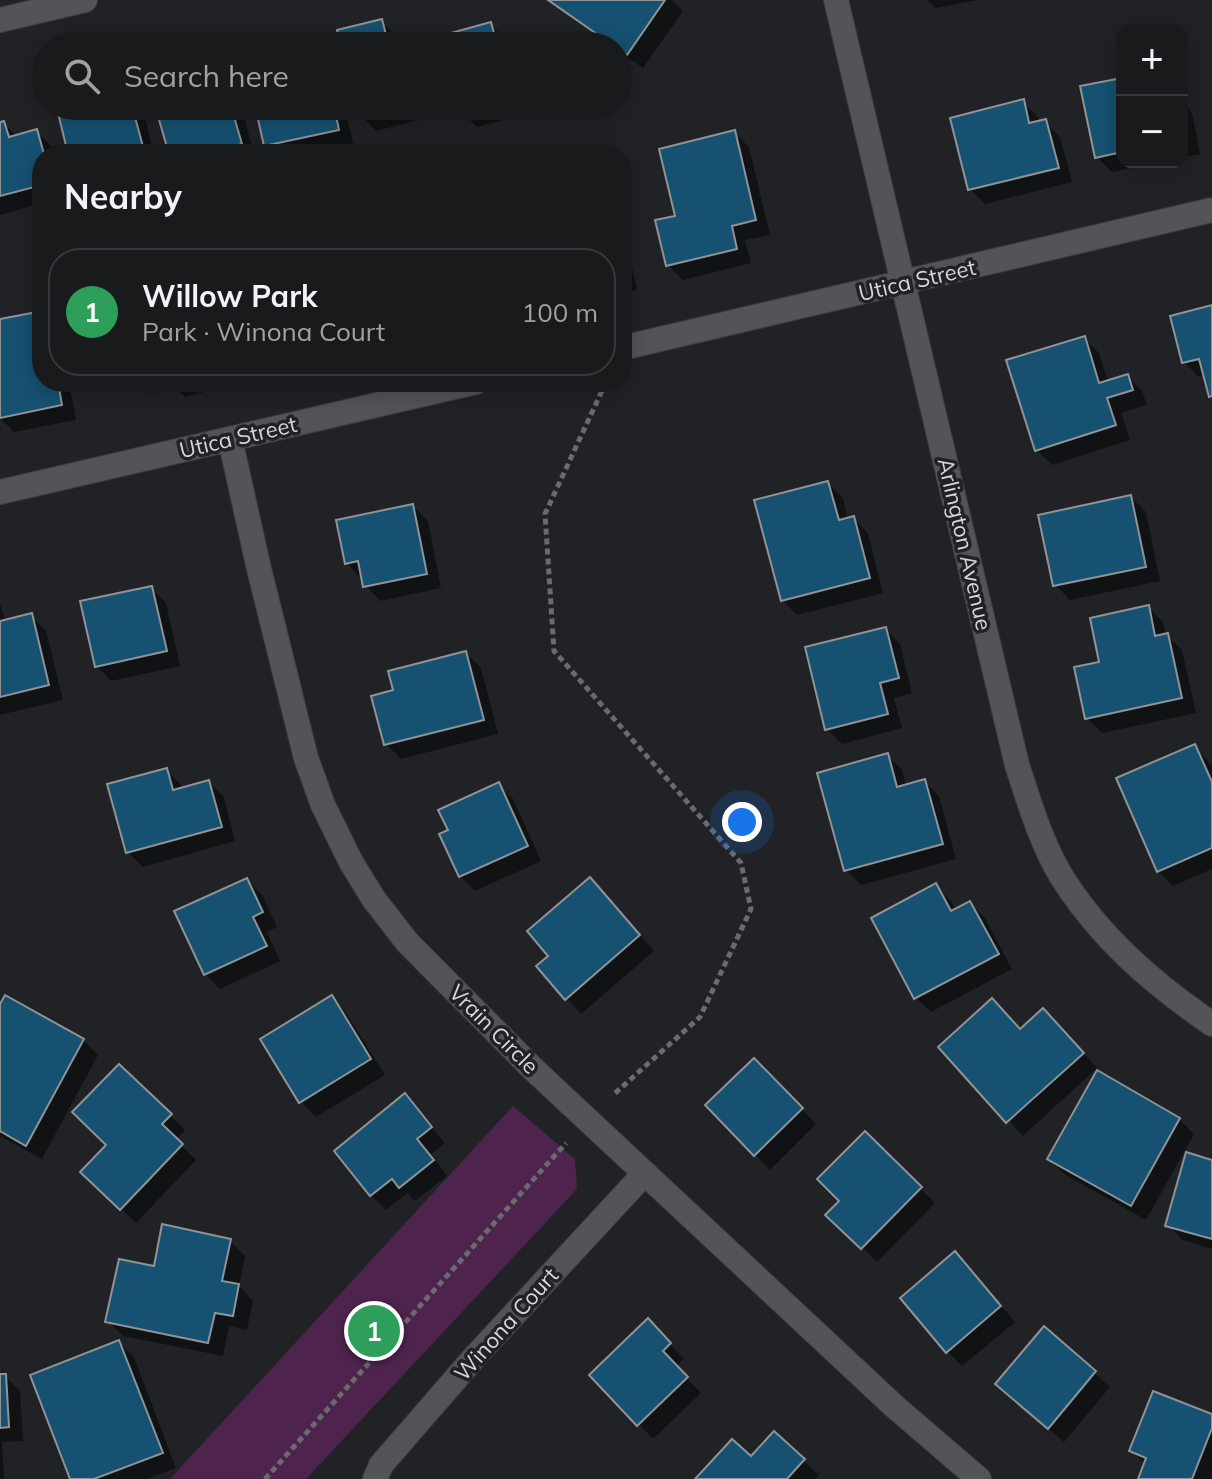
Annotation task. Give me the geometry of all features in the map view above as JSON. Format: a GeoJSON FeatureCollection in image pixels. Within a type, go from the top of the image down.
{"type":"FeatureCollection","features":[{"type":"Feature","properties":{"kind":"street"},"geometry":{"type":"LineString","coordinates":[[0,20],[85,0]]}},
{"type":"Feature","properties":{"kind":"street","name":"Arlington Avenue"},"geometry":{"type":"LineString","coordinates":[[836,0],[1017,765],[1035,820],[1060,873],[1113,944],[1163,990],[1212,1024]]}},
{"type":"Feature","properties":{"kind":"street","name":"Utica Street"},"geometry":{"type":"LineString","coordinates":[[632,346],[1212,210]]}},
{"type":"Feature","properties":{"kind":"street","name":"Utica Street"},"geometry":{"type":"LineString","coordinates":[[0,492],[433,392]]}},
{"type":"Feature","properties":{"kind":"street","name":"Vrain Circle"},"geometry":{"type":"LineString","coordinates":[[230,439],[306,758],[323,805],[373,898],[407,942],[587,1120],[894,1406],[979,1479]]}},
{"type":"Feature","properties":{"kind":"street","name":"Winona Court"},"geometry":{"type":"LineString","coordinates":[[375,1479],[381,1465],[472,1360],[644,1174]]}},
{"type":"Feature","properties":{"kind":"path"},"geometry":{"type":"LineString","coordinates":[[265,1479],[587,1120],[700,1017],[751,909],[741,863],[554,651],[545,514],[601,392]]}},
{"type":"Feature","properties":{"kind":"shaded area"},"geometry":{"type":"Polygon","coordinates":[[[513,1106],[575,1159],[577,1189],[306,1479],[170,1479],[513,1106]]]}},
{"type":"Feature","properties":{"kind":"building"},"geometry":{"type":"Polygon","coordinates":[[[548,0],[665,0],[632,48],[632,32],[594,32],[548,0]]]}},
{"type":"Feature","properties":{"kind":"building"},"geometry":{"type":"Polygon","coordinates":[[[382,19],[385,32],[338,32],[382,19]]]}},
{"type":"Feature","properties":{"kind":"building"},"geometry":{"type":"Polygon","coordinates":[[[491,22],[494,32],[455,32],[491,22]]]}},
{"type":"Feature","properties":{"kind":"building"},"geometry":{"type":"Polygon","coordinates":[[[1116,79],[1116,153],[1095,158],[1080,86],[1116,79]]]}},
{"type":"Feature","properties":{"kind":"building"},"geometry":{"type":"Polygon","coordinates":[[[1024,99],[1029,123],[1046,119],[1059,168],[968,190],[950,118],[1024,99]]]}},
{"type":"Feature","properties":{"kind":"building"},"geometry":{"type":"Polygon","coordinates":[[[60,120],[136,120],[142,144],[66,144],[60,120]]]}},
{"type":"Feature","properties":{"kind":"building"},"geometry":{"type":"Polygon","coordinates":[[[159,120],[235,120],[242,144],[166,144],[159,120]]]}},
{"type":"Feature","properties":{"kind":"building"},"geometry":{"type":"Polygon","coordinates":[[[258,120],[337,120],[339,130],[264,144],[258,120]]]}},
{"type":"Feature","properties":{"kind":"building"},"geometry":{"type":"Polygon","coordinates":[[[4,121],[9,137],[37,129],[41,144],[32,144],[32,188],[0,196],[0,122],[4,121]]]}},
{"type":"Feature","properties":{"kind":"building"},"geometry":{"type":"Polygon","coordinates":[[[735,130],[756,220],[732,226],[737,249],[666,266],[655,220],[675,216],[659,149],[735,130]]]}},
{"type":"Feature","properties":{"kind":"building"},"geometry":{"type":"Polygon","coordinates":[[[1212,305],[1212,396],[1209,397],[1199,359],[1182,363],[1170,316],[1212,305]]]}},
{"type":"Feature","properties":{"kind":"building"},"geometry":{"type":"Polygon","coordinates":[[[32,313],[32,392],[60,392],[62,405],[0,418],[0,319],[32,313]]]}},
{"type":"Feature","properties":{"kind":"building"},"geometry":{"type":"Polygon","coordinates":[[[1085,336],[1099,383],[1128,374],[1133,390],[1107,398],[1116,425],[1035,451],[1006,360],[1085,336]]]}},
{"type":"Feature","properties":{"kind":"building"},"geometry":{"type":"Polygon","coordinates":[[[828,481],[839,520],[854,516],[870,578],[781,601],[754,500],[828,481]]]}},
{"type":"Feature","properties":{"kind":"building"},"geometry":{"type":"Polygon","coordinates":[[[1131,495],[1146,567],[1053,586],[1038,515],[1131,495]]]}},
{"type":"Feature","properties":{"kind":"building"},"geometry":{"type":"Polygon","coordinates":[[[413,504],[427,574],[363,587],[358,561],[345,564],[336,520],[413,504]]]}},
{"type":"Feature","properties":{"kind":"building"},"geometry":{"type":"Polygon","coordinates":[[[152,586],[167,651],[95,667],[80,601],[152,586]]]}},
{"type":"Feature","properties":{"kind":"building"},"geometry":{"type":"Polygon","coordinates":[[[1149,605],[1155,636],[1168,633],[1182,698],[1085,719],[1074,667],[1099,662],[1090,618],[1149,605]]]}},
{"type":"Feature","properties":{"kind":"building"},"geometry":{"type":"Polygon","coordinates":[[[32,613],[49,685],[0,697],[0,621],[32,613]]]}},
{"type":"Feature","properties":{"kind":"building"},"geometry":{"type":"Polygon","coordinates":[[[886,627],[899,678],[880,683],[888,714],[825,730],[805,647],[886,627]]]}},
{"type":"Feature","properties":{"kind":"building"},"geometry":{"type":"Polygon","coordinates":[[[466,651],[484,720],[384,745],[371,696],[393,690],[388,671],[466,651]]]}},
{"type":"Feature","properties":{"kind":"building"},"geometry":{"type":"Polygon","coordinates":[[[1195,744],[1212,782],[1212,848],[1157,872],[1116,778],[1195,744]]]}},
{"type":"Feature","properties":{"kind":"building"},"geometry":{"type":"Polygon","coordinates":[[[888,753],[897,787],[925,779],[943,844],[844,871],[817,773],[888,753]]]}},
{"type":"Feature","properties":{"kind":"building"},"geometry":{"type":"Polygon","coordinates":[[[167,768],[173,790],[209,780],[222,827],[126,853],[107,784],[167,768]]]}},
{"type":"Feature","properties":{"kind":"building"},"geometry":{"type":"Polygon","coordinates":[[[499,782],[528,846],[459,877],[439,834],[448,830],[438,810],[499,782]]]}},
{"type":"Feature","properties":{"kind":"building"},"geometry":{"type":"Polygon","coordinates":[[[590,877],[640,935],[565,1000],[536,966],[548,956],[527,931],[590,877]]]}},
{"type":"Feature","properties":{"kind":"building"},"geometry":{"type":"Polygon","coordinates":[[[247,878],[263,912],[253,917],[267,946],[204,975],[174,911],[247,878]]]}},
{"type":"Feature","properties":{"kind":"building"},"geometry":{"type":"Polygon","coordinates":[[[936,883],[951,911],[970,901],[999,954],[914,999],[871,918],[936,883]]]}},
{"type":"Feature","properties":{"kind":"building"},"geometry":{"type":"Polygon","coordinates":[[[5,995],[84,1039],[26,1146],[0,1131],[0,1004],[5,995]]]}},
{"type":"Feature","properties":{"kind":"building"},"geometry":{"type":"Polygon","coordinates":[[[332,995],[371,1059],[299,1103],[260,1039],[332,995]]]}},
{"type":"Feature","properties":{"kind":"building"},"geometry":{"type":"Polygon","coordinates":[[[992,998],[1020,1029],[1043,1008],[1084,1053],[1006,1123],[938,1047],[992,998]]]}},
{"type":"Feature","properties":{"kind":"building"},"geometry":{"type":"Polygon","coordinates":[[[754,1058],[803,1108],[754,1156],[705,1105],[754,1058]]]}},
{"type":"Feature","properties":{"kind":"building"},"geometry":{"type":"Polygon","coordinates":[[[119,1064],[172,1114],[162,1124],[183,1144],[120,1210],[80,1172],[106,1145],[72,1112],[119,1064]]]}},
{"type":"Feature","properties":{"kind":"building"},"geometry":{"type":"Polygon","coordinates":[[[1097,1070],[1180,1118],[1131,1206],[1047,1159],[1097,1070]]]}},
{"type":"Feature","properties":{"kind":"building"},"geometry":{"type":"Polygon","coordinates":[[[405,1093],[432,1127],[417,1139],[434,1160],[399,1188],[392,1179],[370,1196],[334,1151],[405,1093]]]}},
{"type":"Feature","properties":{"kind":"building"},"geometry":{"type":"Polygon","coordinates":[[[865,1131],[922,1187],[861,1249],[825,1215],[839,1201],[817,1179],[865,1131]]]}},
{"type":"Feature","properties":{"kind":"building"},"geometry":{"type":"Polygon","coordinates":[[[1186,1152],[1212,1160],[1212,1239],[1165,1226],[1186,1152]]]}},
{"type":"Feature","properties":{"kind":"building"},"geometry":{"type":"Polygon","coordinates":[[[162,1224],[231,1239],[222,1281],[239,1284],[233,1316],[215,1313],[208,1343],[105,1322],[119,1259],[154,1266],[162,1224]]]}},
{"type":"Feature","properties":{"kind":"building"},"geometry":{"type":"Polygon","coordinates":[[[955,1251],[1001,1306],[946,1353],[900,1298],[955,1251]]]}},
{"type":"Feature","properties":{"kind":"building"},"geometry":{"type":"Polygon","coordinates":[[[648,1318],[671,1343],[663,1351],[688,1377],[637,1426],[589,1375],[648,1318]]]}},
{"type":"Feature","properties":{"kind":"building"},"geometry":{"type":"Polygon","coordinates":[[[1044,1326],[1096,1371],[1048,1429],[995,1384],[1044,1326]]]}},
{"type":"Feature","properties":{"kind":"building"},"geometry":{"type":"Polygon","coordinates":[[[119,1340],[163,1453],[94,1479],[70,1479],[30,1375],[119,1340]]]}},
{"type":"Feature","properties":{"kind":"building"},"geometry":{"type":"Polygon","coordinates":[[[0,1374],[6,1374],[9,1427],[0,1428],[0,1374]]]}},
{"type":"Feature","properties":{"kind":"building"},"geometry":{"type":"Polygon","coordinates":[[[1153,1391],[1212,1414],[1212,1428],[1192,1479],[1138,1479],[1146,1458],[1129,1451],[1153,1391]]]}},
{"type":"Feature","properties":{"kind":"building"},"geometry":{"type":"Polygon","coordinates":[[[774,1431],[805,1459],[787,1479],[695,1479],[732,1439],[751,1456],[774,1431]]]}},
{"type":"Feature","properties":{"kind":"place","name":"Willow Park"},"geometry":{"type":"Point","coordinates":[374,1331]}}]}
